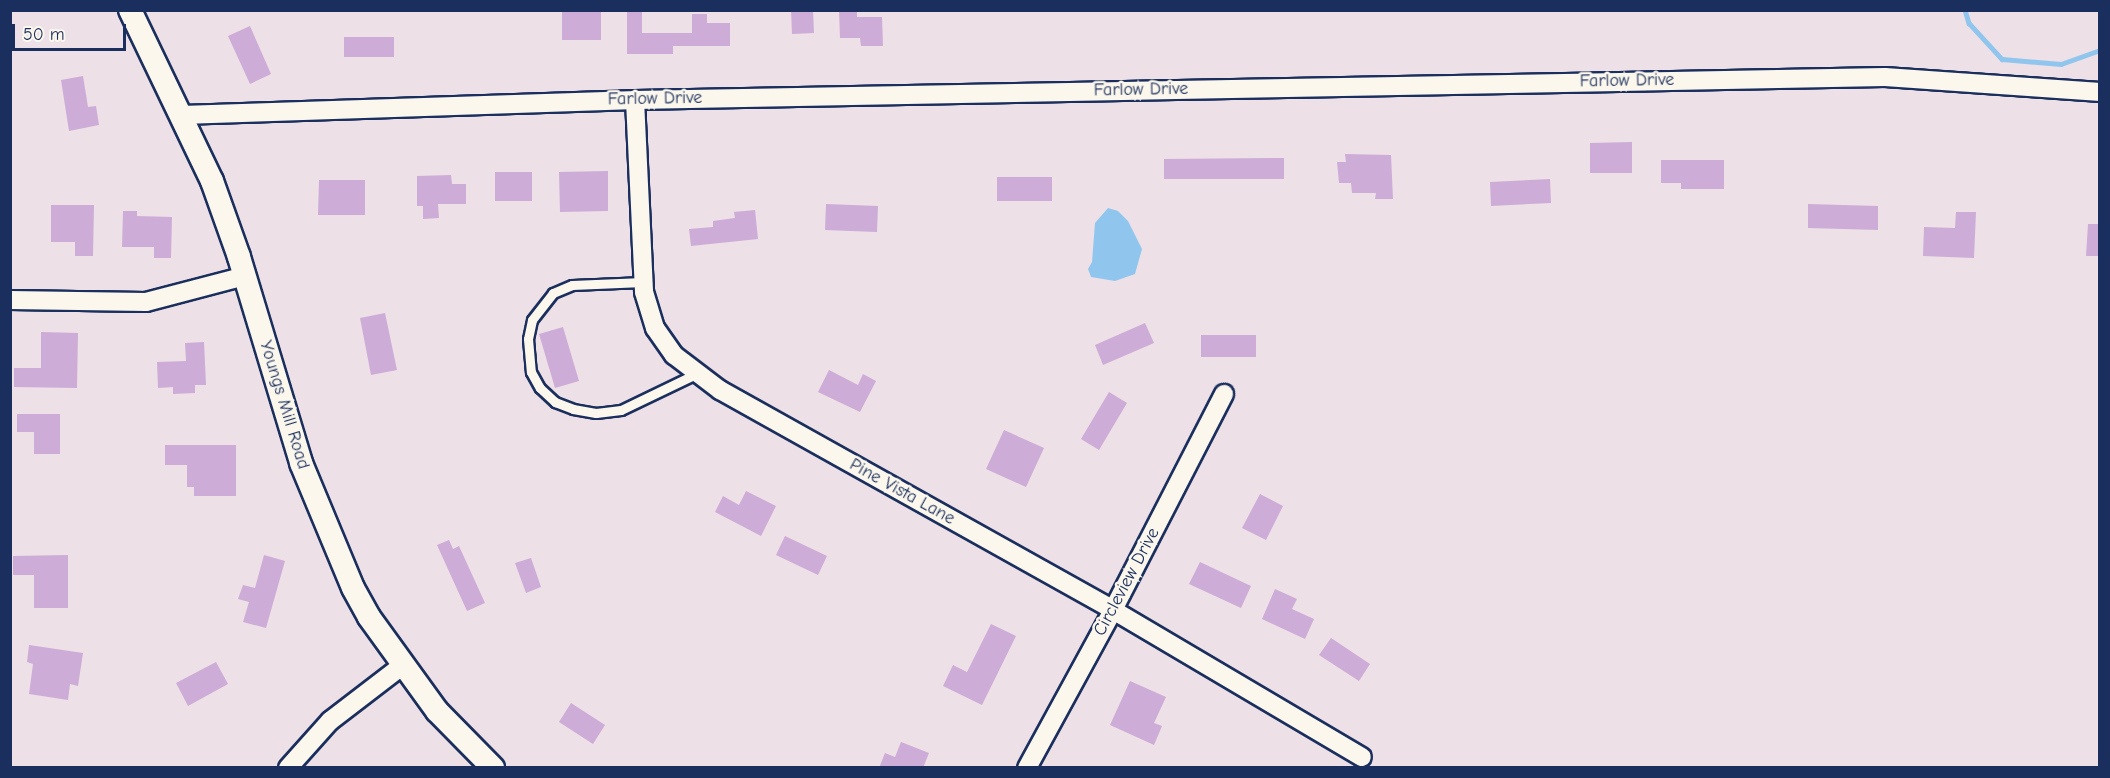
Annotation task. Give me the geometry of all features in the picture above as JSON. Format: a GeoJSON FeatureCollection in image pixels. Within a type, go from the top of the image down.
{"type":"FeatureCollection","features":[{"type":"Feature","properties":{"kind":"street","name":"Youngs Mill Road"},"geometry":{"type":"LineString","coordinates":[[130,10],[183,115],[212,181],[245,276],[316,506],[353,588],[403,664],[449,725],[493,768]]}},
{"type":"Feature","properties":{"kind":"street","name":"Farlow Drive"},"geometry":{"type":"LineString","coordinates":[[183,115],[635,99],[1885,77],[2100,92]]}},
{"type":"Feature","properties":{"kind":"street","name":"Pine Vista Lane"},"geometry":{"type":"LineString","coordinates":[[635,99],[643,282],[656,328],[674,355],[720,390],[1113,610],[1362,757]]}},
{"type":"Feature","properties":{"kind":"street"},"geometry":{"type":"LineString","coordinates":[[10,300],[146,302],[245,276]]}},
{"type":"Feature","properties":{"kind":"street","name":"Circleview Drive"},"geometry":{"type":"LineString","coordinates":[[1027,768],[1113,610],[1224,394]]}},
{"type":"Feature","properties":{"kind":"street"},"geometry":{"type":"LineString","coordinates":[[288,768],[330,721],[403,664]]}},
{"type":"Feature","properties":{"kind":"lane"},"geometry":{"type":"LineString","coordinates":[[643,282],[572,285],[553,292],[532,320],[528,339],[531,372],[540,388],[555,402],[573,409],[596,413],[621,410],[698,373]]}},
{"type":"Feature","properties":{"kind":"water"},"geometry":{"type":"Polygon","coordinates":[[[1108,208],[1118,211],[1128,221],[1142,249],[1135,274],[1115,281],[1091,277],[1088,269],[1092,262],[1095,223],[1108,208]]]}},
{"type":"Feature","properties":{"kind":"building"},"geometry":{"type":"Polygon","coordinates":[[[562,10],[601,11],[601,40],[562,40],[562,10]]]}},
{"type":"Feature","properties":{"kind":"building"},"geometry":{"type":"Polygon","coordinates":[[[627,10],[642,10],[642,33],[692,33],[692,14],[707,14],[707,23],[730,23],[730,46],[673,46],[673,54],[627,54],[627,10]]]}},
{"type":"Feature","properties":{"kind":"building"},"geometry":{"type":"Polygon","coordinates":[[[791,10],[813,10],[814,33],[792,34],[791,10]]]}},
{"type":"Feature","properties":{"kind":"building"},"geometry":{"type":"Polygon","coordinates":[[[839,10],[857,10],[857,17],[882,17],[883,46],[861,46],[860,38],[840,38],[839,10]]]}},
{"type":"Feature","properties":{"kind":"building"},"geometry":{"type":"Polygon","coordinates":[[[250,26],[271,74],[250,84],[228,36],[250,26]]]}},
{"type":"Feature","properties":{"kind":"building"},"geometry":{"type":"Polygon","coordinates":[[[344,37],[394,37],[394,57],[344,57],[344,37]]]}},
{"type":"Feature","properties":{"kind":"building"},"geometry":{"type":"Polygon","coordinates":[[[83,76],[88,107],[96,106],[99,125],[69,131],[61,80],[83,76]]]}},
{"type":"Feature","properties":{"kind":"building"},"geometry":{"type":"Polygon","coordinates":[[[1632,142],[1632,173],[1590,173],[1590,143],[1632,142]]]}},
{"type":"Feature","properties":{"kind":"building"},"geometry":{"type":"Polygon","coordinates":[[[1345,154],[1391,155],[1393,199],[1375,199],[1376,193],[1352,193],[1351,183],[1339,183],[1337,162],[1346,162],[1345,154]]]}},
{"type":"Feature","properties":{"kind":"building"},"geometry":{"type":"Polygon","coordinates":[[[1284,158],[1284,179],[1164,179],[1164,159],[1284,158]]]}},
{"type":"Feature","properties":{"kind":"building"},"geometry":{"type":"Polygon","coordinates":[[[1661,160],[1724,160],[1724,189],[1681,189],[1681,183],[1661,183],[1661,160]]]}},
{"type":"Feature","properties":{"kind":"building"},"geometry":{"type":"Polygon","coordinates":[[[608,171],[608,211],[560,212],[559,172],[608,171]]]}},
{"type":"Feature","properties":{"kind":"building"},"geometry":{"type":"Polygon","coordinates":[[[495,172],[532,172],[532,201],[495,201],[495,172]]]}},
{"type":"Feature","properties":{"kind":"building"},"geometry":{"type":"Polygon","coordinates":[[[451,175],[452,184],[466,184],[466,204],[438,204],[439,218],[423,219],[423,206],[417,206],[417,176],[451,175]]]}},
{"type":"Feature","properties":{"kind":"building"},"geometry":{"type":"Polygon","coordinates":[[[997,177],[1052,177],[1052,201],[997,201],[997,177]]]}},
{"type":"Feature","properties":{"kind":"building"},"geometry":{"type":"Polygon","coordinates":[[[1550,179],[1551,203],[1491,206],[1490,182],[1550,179]]]}},
{"type":"Feature","properties":{"kind":"building"},"geometry":{"type":"Polygon","coordinates":[[[319,180],[365,180],[365,215],[318,215],[319,180]]]}},
{"type":"Feature","properties":{"kind":"building"},"geometry":{"type":"Polygon","coordinates":[[[826,204],[878,206],[877,232],[825,230],[826,204]]]}},
{"type":"Feature","properties":{"kind":"building"},"geometry":{"type":"Polygon","coordinates":[[[1808,204],[1878,206],[1878,230],[1808,228],[1808,204]]]}},
{"type":"Feature","properties":{"kind":"building"},"geometry":{"type":"Polygon","coordinates":[[[51,205],[94,205],[93,256],[75,256],[75,242],[51,242],[51,205]]]}},
{"type":"Feature","properties":{"kind":"building"},"geometry":{"type":"Polygon","coordinates":[[[755,210],[758,239],[691,246],[689,229],[713,227],[713,221],[735,218],[734,212],[755,210]]]}},
{"type":"Feature","properties":{"kind":"building"},"geometry":{"type":"Polygon","coordinates":[[[123,211],[137,211],[137,216],[172,217],[171,258],[154,258],[154,247],[122,247],[123,211]]]}},
{"type":"Feature","properties":{"kind":"building"},"geometry":{"type":"Polygon","coordinates":[[[1956,212],[1976,212],[1974,258],[1923,256],[1924,227],[1955,228],[1956,212]]]}},
{"type":"Feature","properties":{"kind":"building"},"geometry":{"type":"Polygon","coordinates":[[[2088,224],[2100,224],[2100,256],[2086,256],[2088,224]]]}},
{"type":"Feature","properties":{"kind":"building"},"geometry":{"type":"Polygon","coordinates":[[[385,313],[397,370],[371,375],[360,318],[385,313]]]}},
{"type":"Feature","properties":{"kind":"building"},"geometry":{"type":"Polygon","coordinates":[[[1145,323],[1154,343],[1103,365],[1095,345],[1145,323]]]}},
{"type":"Feature","properties":{"kind":"building"},"geometry":{"type":"Polygon","coordinates":[[[563,327],[579,381],[555,388],[539,334],[563,327]]]}},
{"type":"Feature","properties":{"kind":"building"},"geometry":{"type":"Polygon","coordinates":[[[41,332],[78,333],[77,388],[14,387],[14,368],[41,368],[41,332]]]}},
{"type":"Feature","properties":{"kind":"building"},"geometry":{"type":"Polygon","coordinates":[[[1201,335],[1256,335],[1256,357],[1201,357],[1201,335]]]}},
{"type":"Feature","properties":{"kind":"building"},"geometry":{"type":"Polygon","coordinates":[[[204,342],[206,385],[195,385],[195,393],[173,394],[173,387],[158,388],[157,362],[186,361],[185,343],[204,342]]]}},
{"type":"Feature","properties":{"kind":"building"},"geometry":{"type":"Polygon","coordinates":[[[829,370],[858,385],[863,374],[876,381],[860,412],[818,392],[829,370]]]}},
{"type":"Feature","properties":{"kind":"building"},"geometry":{"type":"Polygon","coordinates":[[[1109,392],[1127,403],[1099,450],[1081,439],[1109,392]]]}},
{"type":"Feature","properties":{"kind":"building"},"geometry":{"type":"Polygon","coordinates":[[[17,414],[60,414],[60,454],[34,454],[34,432],[17,432],[17,414]]]}},
{"type":"Feature","properties":{"kind":"building"},"geometry":{"type":"Polygon","coordinates":[[[1004,430],[1044,448],[1026,487],[986,469],[1004,430]]]}},
{"type":"Feature","properties":{"kind":"building"},"geometry":{"type":"Polygon","coordinates":[[[165,445],[236,445],[236,496],[194,496],[194,487],[187,487],[187,465],[165,465],[165,445]]]}},
{"type":"Feature","properties":{"kind":"building"},"geometry":{"type":"Polygon","coordinates":[[[746,491],[776,506],[761,536],[715,512],[723,496],[739,505],[746,491]]]}},
{"type":"Feature","properties":{"kind":"building"},"geometry":{"type":"Polygon","coordinates":[[[1260,494],[1283,506],[1266,540],[1242,528],[1260,494]]]}},
{"type":"Feature","properties":{"kind":"building"},"geometry":{"type":"Polygon","coordinates":[[[785,536],[827,556],[818,575],[776,555],[785,536]]]}},
{"type":"Feature","properties":{"kind":"building"},"geometry":{"type":"Polygon","coordinates":[[[449,540],[453,549],[459,546],[485,603],[467,611],[437,545],[449,540]]]}},
{"type":"Feature","properties":{"kind":"building"},"geometry":{"type":"Polygon","coordinates":[[[68,555],[68,608],[34,608],[34,575],[13,575],[13,556],[68,555]]]}},
{"type":"Feature","properties":{"kind":"building"},"geometry":{"type":"Polygon","coordinates":[[[264,555],[285,561],[266,628],[243,622],[249,602],[238,599],[243,585],[255,588],[264,555]]]}},
{"type":"Feature","properties":{"kind":"building"},"geometry":{"type":"Polygon","coordinates":[[[531,558],[541,587],[526,593],[515,563],[531,558]]]}},
{"type":"Feature","properties":{"kind":"building"},"geometry":{"type":"Polygon","coordinates":[[[1200,562],[1251,586],[1241,608],[1189,584],[1200,562]]]}},
{"type":"Feature","properties":{"kind":"building"},"geometry":{"type":"Polygon","coordinates":[[[1275,589],[1297,599],[1292,609],[1314,619],[1305,639],[1262,619],[1275,589]]]}},
{"type":"Feature","properties":{"kind":"building"},"geometry":{"type":"Polygon","coordinates":[[[991,624],[1016,636],[982,705],[943,686],[953,665],[967,672],[991,624]]]}},
{"type":"Feature","properties":{"kind":"building"},"geometry":{"type":"Polygon","coordinates":[[[1331,638],[1370,664],[1359,681],[1319,655],[1331,638]]]}},
{"type":"Feature","properties":{"kind":"building"},"geometry":{"type":"Polygon","coordinates":[[[29,645],[83,653],[78,686],[70,684],[68,700],[29,694],[33,664],[27,662],[29,645]]]}},
{"type":"Feature","properties":{"kind":"building"},"geometry":{"type":"Polygon","coordinates":[[[216,662],[228,684],[188,706],[176,683],[216,662]]]}},
{"type":"Feature","properties":{"kind":"building"},"geometry":{"type":"Polygon","coordinates":[[[1130,681],[1166,697],[1154,723],[1162,726],[1154,745],[1110,725],[1130,681]]]}},
{"type":"Feature","properties":{"kind":"building"},"geometry":{"type":"Polygon","coordinates":[[[571,703],[605,725],[593,744],[559,722],[571,703]]]}},
{"type":"Feature","properties":{"kind":"building"},"geometry":{"type":"Polygon","coordinates":[[[901,742],[929,753],[923,768],[879,768],[885,753],[895,757],[901,742]]]}},
{"type":"Feature","properties":{"kind":"waterway"},"geometry":{"type":"LineString","coordinates":[[1965,10],[1969,23],[2002,59],[2061,64],[2100,50]]}}]}
